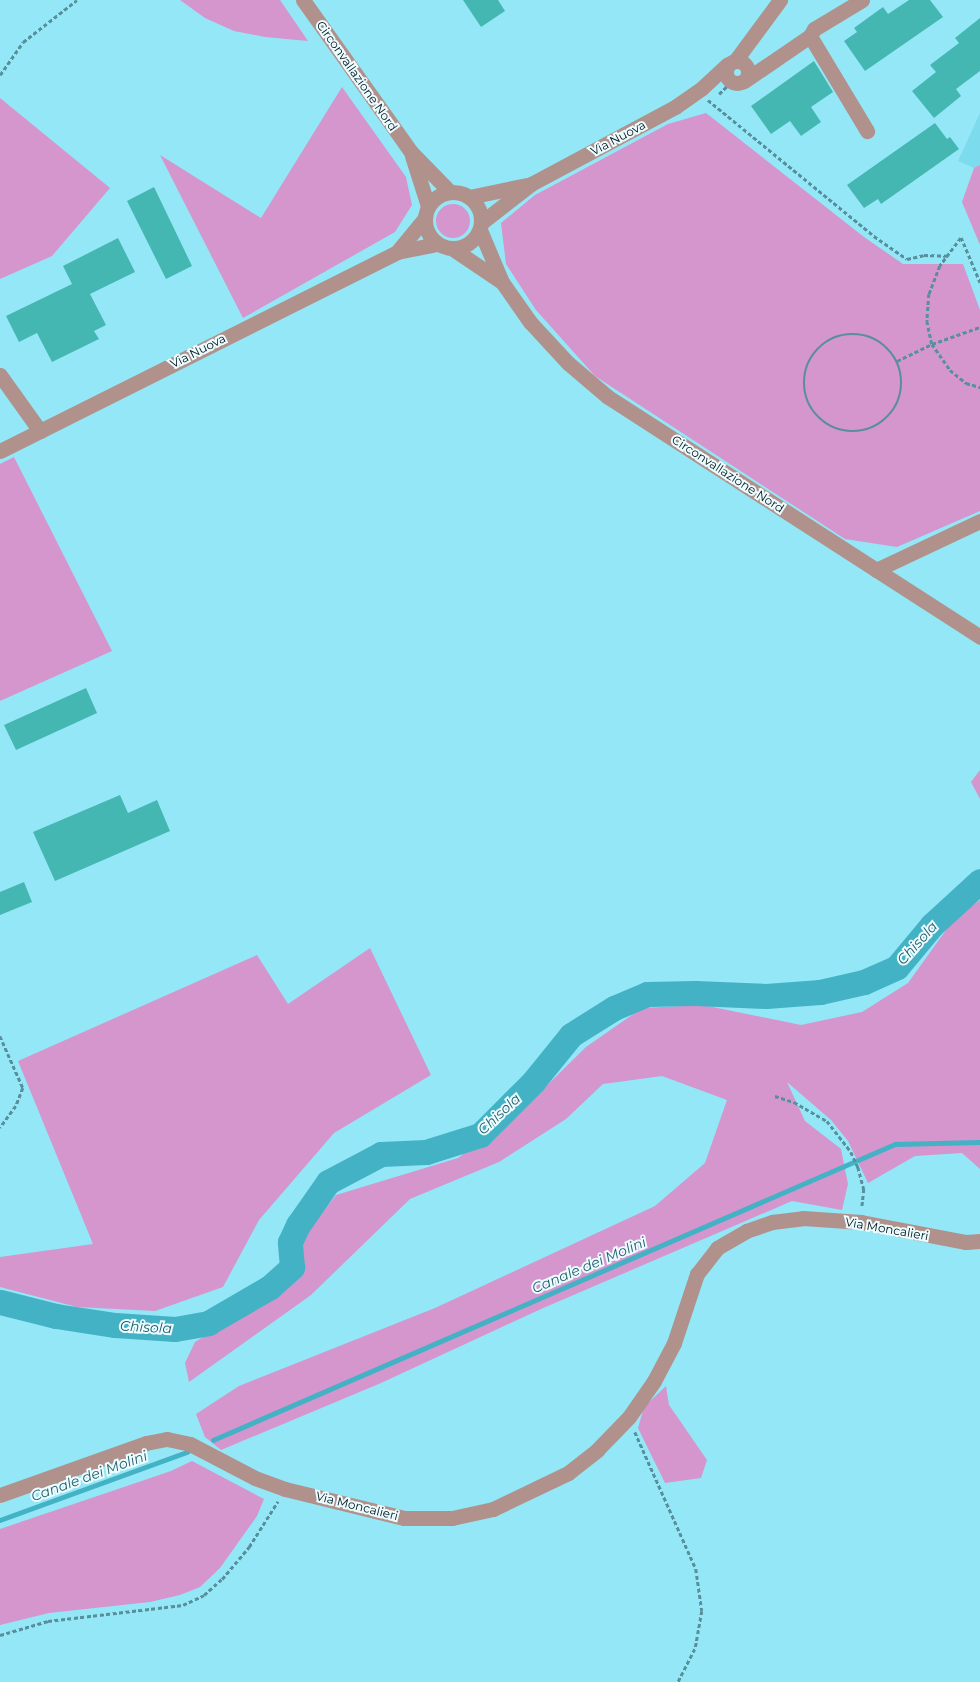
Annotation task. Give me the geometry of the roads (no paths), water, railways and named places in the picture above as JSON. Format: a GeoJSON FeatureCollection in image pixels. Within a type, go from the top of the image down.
{"type":"FeatureCollection","features":[{"type":"Feature","properties":{"kind":"street","name":"Circonvallazione Nord"},"geometry":{"type":"LineString","coordinates":[[304,0],[411,152],[450,192]]}},
{"type":"Feature","properties":{"kind":"street","name":"Via Nuova"},"geometry":{"type":"LineString","coordinates":[[705,94],[736,63],[780,0]]}},
{"type":"Feature","properties":{"kind":"street"},"geometry":{"type":"LineString","coordinates":[[737,81],[810,36],[814,29],[862,0]]}},
{"type":"Feature","properties":{"kind":"street"},"geometry":{"type":"LineString","coordinates":[[810,36],[867,131]]}},
{"type":"Feature","properties":{"kind":"street"},"geometry":{"type":"LineString","coordinates":[[737,81],[725,75],[736,63],[768,63]]}},
{"type":"Feature","properties":{"kind":"street"},"geometry":{"type":"LineString","coordinates":[[736,63],[748,71],[737,81]]}},
{"type":"Feature","properties":{"kind":"street","name":"Via Nuova"},"geometry":{"type":"LineString","coordinates":[[481,226],[531,184],[675,107],[737,81]]}},
{"type":"Feature","properties":{"kind":"street","name":"Circonvallazione Nord"},"geometry":{"type":"LineString","coordinates":[[411,152],[427,212]]}},
{"type":"Feature","properties":{"kind":"street","name":"Via Nuova"},"geometry":{"type":"LineString","coordinates":[[469,196],[531,184]]}},
{"type":"Feature","properties":{"kind":"street"},"geometry":{"type":"LineString","coordinates":[[450,192],[469,196],[476,203],[481,226],[470,244],[453,249],[437,244],[427,232],[427,212],[434,199],[450,192]]}},
{"type":"Feature","properties":{"kind":"street","name":"Via Nuova"},"geometry":{"type":"LineString","coordinates":[[397,252],[427,212]]}},
{"type":"Feature","properties":{"kind":"street","name":"Circonvallazione Nord"},"geometry":{"type":"LineString","coordinates":[[481,226],[502,282],[530,322],[561,356],[608,397],[980,637]]}},
{"type":"Feature","properties":{"kind":"street","name":"Via Nuova"},"geometry":{"type":"LineString","coordinates":[[0,451],[397,252],[437,244]]}},
{"type":"Feature","properties":{"kind":"street","name":"Circonvallazione Nord"},"geometry":{"type":"LineString","coordinates":[[453,249],[502,282]]}},
{"type":"Feature","properties":{"kind":"street"},"geometry":{"type":"LineString","coordinates":[[0,375],[40,431]]}},
{"type":"Feature","properties":{"kind":"street"},"geometry":{"type":"LineString","coordinates":[[876,570],[980,521]]}},
{"type":"Feature","properties":{"kind":"street","name":"Via Moncalieri"},"geometry":{"type":"LineString","coordinates":[[0,1494],[146,1443],[167,1439],[190,1444],[255,1478],[285,1489],[404,1518],[452,1518],[493,1509],[568,1473],[597,1450],[628,1417],[654,1381],[674,1343],[697,1274],[717,1248],[746,1231],[772,1222],[803,1218],[861,1222],[966,1242],[980,1241]]}},
{"type":"Feature","properties":{"kind":"waterway","name":"Chisola"},"geometry":{"type":"LineString","coordinates":[[0,1302],[56,1316],[115,1325],[175,1329],[208,1323],[270,1287],[292,1267],[290,1242],[298,1225],[328,1182],[381,1154],[426,1152],[480,1135],[533,1082],[571,1035],[614,1008],[647,994],[695,993],[766,996],[820,992],[864,982],[897,967],[932,925],[980,881]]}},
{"type":"Feature","properties":{"kind":"waterway","name":"Canale dei Molini"},"geometry":{"type":"LineString","coordinates":[[213,1440],[895,1144],[980,1142]]}},
{"type":"Feature","properties":{"kind":"waterway","name":"Canale dei Molini"},"geometry":{"type":"LineString","coordinates":[[0,1520],[187,1452]]}}]}
